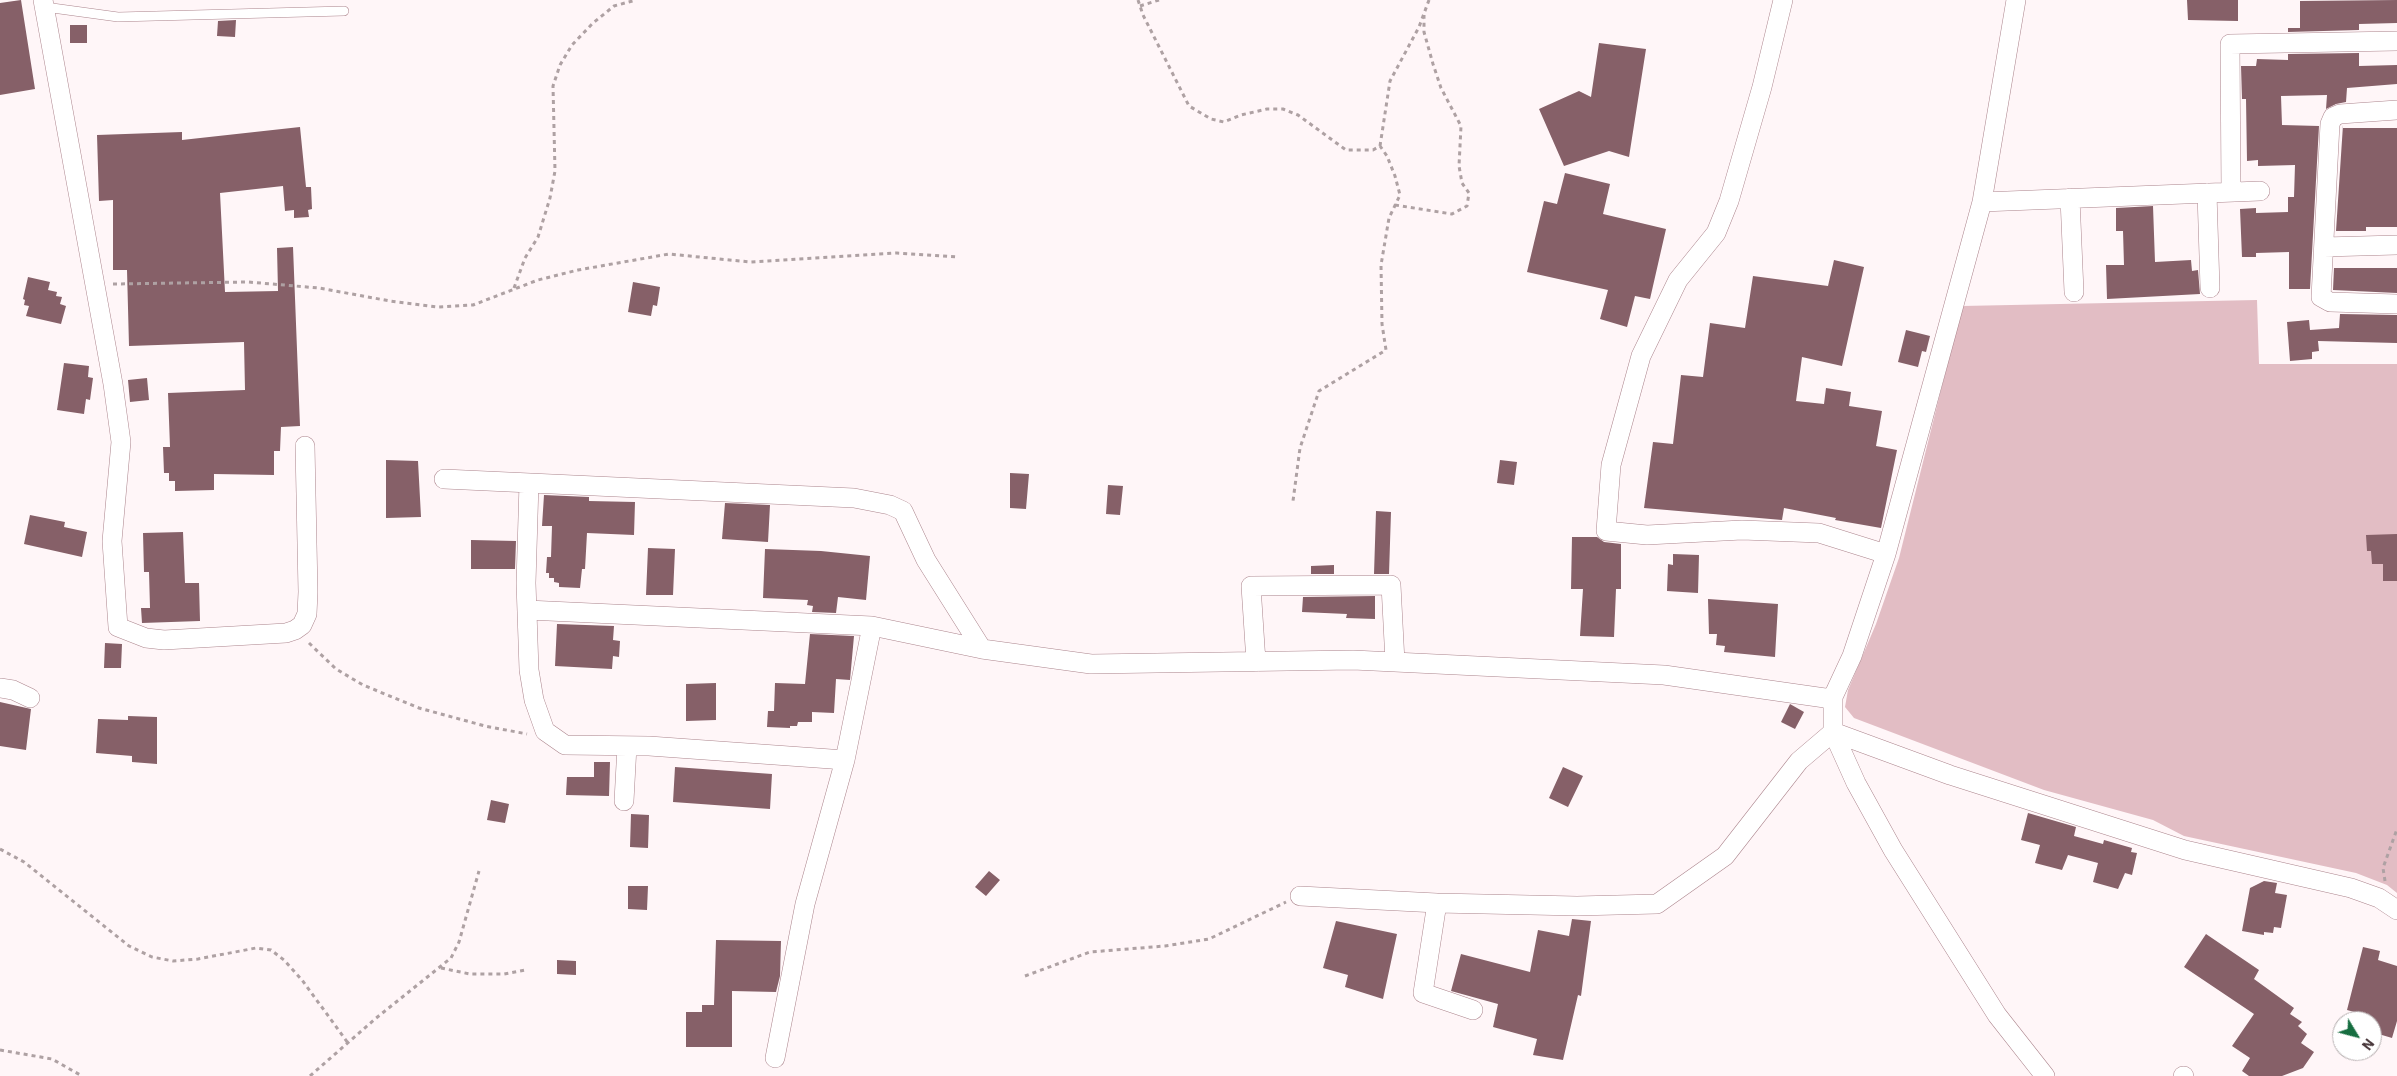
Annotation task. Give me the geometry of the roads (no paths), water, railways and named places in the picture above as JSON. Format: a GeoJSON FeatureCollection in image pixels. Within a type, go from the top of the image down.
{"type":"FeatureCollection","features":[{"type":"Feature","properties":{"kind":"street"},"geometry":{"type":"LineString","coordinates":[[1783,0],[1762,87],[1729,201],[1716,233],[1678,280],[1641,356],[1611,465],[1606,531],[1647,534],[1742,530],[1819,534],[1886,554]]}},
{"type":"Feature","properties":{"kind":"street"},"geometry":{"type":"LineString","coordinates":[[2016,0],[1982,202],[1886,554],[1852,656],[1832,699],[1834,732],[1856,783],[1898,859],[1996,1015],[2045,1076]]}},
{"type":"Feature","properties":{"kind":"street"},"geometry":{"type":"LineString","coordinates":[[44,4],[121,442],[112,541],[118,626],[146,638],[164,640],[296,630],[302,625],[307,614],[308,592],[305,446]]}},
{"type":"Feature","properties":{"kind":"street"},"geometry":{"type":"LineString","coordinates":[[2231,192],[2230,44],[2397,41]]}},
{"type":"Feature","properties":{"kind":"street"},"geometry":{"type":"LineString","coordinates":[[2397,110],[2340,114],[2333,118],[2330,124],[2321,297],[2325,301],[2397,304]]}},
{"type":"Feature","properties":{"kind":"street"},"geometry":{"type":"LineString","coordinates":[[1982,202],[2260,191]]}},
{"type":"Feature","properties":{"kind":"street"},"geometry":{"type":"LineString","coordinates":[[2207,193],[2210,288]]}},
{"type":"Feature","properties":{"kind":"street"},"geometry":{"type":"LineString","coordinates":[[2070,198],[2074,292]]}},
{"type":"Feature","properties":{"kind":"street"},"geometry":{"type":"LineString","coordinates":[[2324,247],[2397,245]]}},
{"type":"Feature","properties":{"kind":"street"},"geometry":{"type":"LineString","coordinates":[[444,479],[854,498],[890,505],[903,511],[926,560],[982,649]]}},
{"type":"Feature","properties":{"kind":"street"},"geometry":{"type":"LineString","coordinates":[[529,483],[526,610],[529,670],[534,700],[545,731],[565,745],[582,747],[649,746],[845,760]]}},
{"type":"Feature","properties":{"kind":"street"},"geometry":{"type":"LineString","coordinates":[[1256,662],[1251,586],[1392,585],[1395,662]]}},
{"type":"Feature","properties":{"kind":"street"},"geometry":{"type":"LineString","coordinates":[[526,610],[872,626],[982,649],[1091,664],[1353,660],[1664,675],[1832,699]]}},
{"type":"Feature","properties":{"kind":"street"},"geometry":{"type":"LineString","coordinates":[[775,1058],[805,904],[845,760],[872,626]]}},
{"type":"Feature","properties":{"kind":"street"},"geometry":{"type":"LineString","coordinates":[[0,688],[13,690],[30,698]]}},
{"type":"Feature","properties":{"kind":"street"},"geometry":{"type":"LineString","coordinates":[[1300,896],[1437,903],[1578,906],[1656,904],[1725,856],[1799,761],[1834,732]]}},
{"type":"Feature","properties":{"kind":"street"},"geometry":{"type":"LineString","coordinates":[[1834,732],[1950,775],[2185,850],[2351,888],[2393,907]]}},
{"type":"Feature","properties":{"kind":"street"},"geometry":{"type":"LineString","coordinates":[[624,801],[627,746]]}},
{"type":"Feature","properties":{"kind":"street"},"geometry":{"type":"LineString","coordinates":[[1437,903],[1423,993],[1473,1010]]}},
{"type":"Feature","properties":{"kind":"lane"},"geometry":{"type":"LineString","coordinates":[[44,4],[118,17],[344,11]]}}]}
